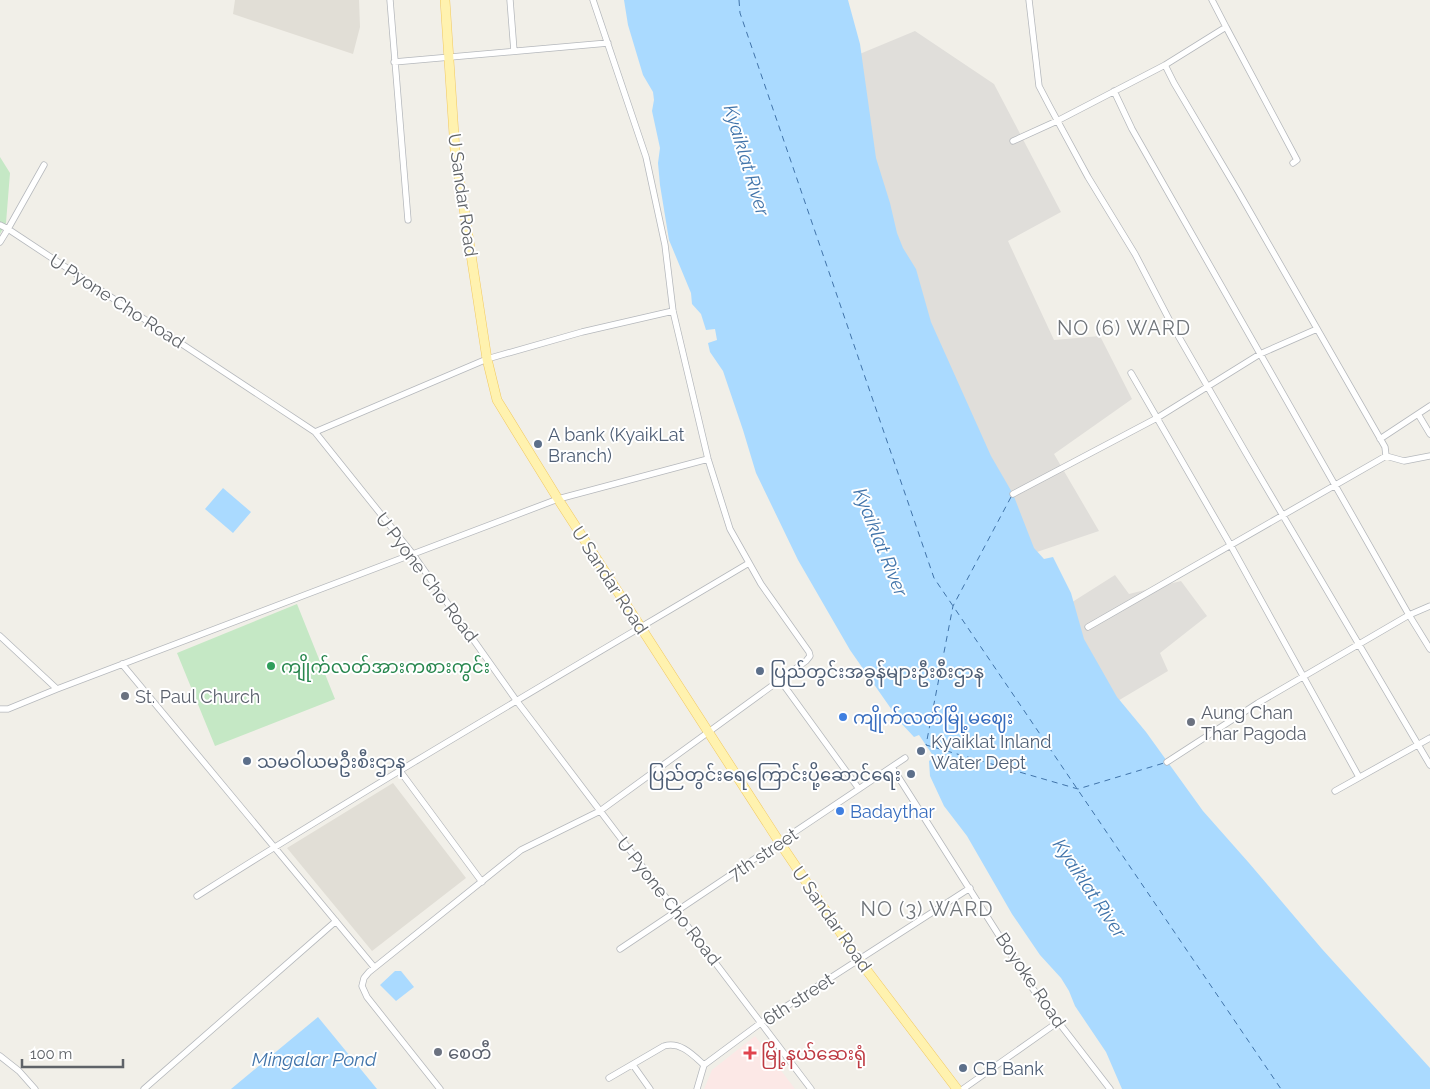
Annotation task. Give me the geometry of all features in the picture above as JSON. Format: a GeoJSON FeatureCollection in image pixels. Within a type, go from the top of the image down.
{"type":"FeatureCollection","features":[{"type":"Feature","properties":{"kind":"main road","name":"U Sandar Road"},"geometry":{"type":"LineString","coordinates":[[444,0],[455,150],[488,359],[497,400],[558,499],[780,843],[859,960],[957,1089]]}},
{"type":"Feature","properties":{"kind":"street"},"geometry":{"type":"LineString","coordinates":[[390,0],[408,220]]}},
{"type":"Feature","properties":{"kind":"street"},"geometry":{"type":"LineString","coordinates":[[510,0],[514,51]]}},
{"type":"Feature","properties":{"kind":"street"},"geometry":{"type":"LineString","coordinates":[[440,1089],[363,990],[364,978],[374,967],[521,850],[600,811],[808,660],[810,654],[748,563],[730,529],[708,459],[673,311],[666,245],[646,157],[593,0]]}},
{"type":"Feature","properties":{"kind":"street"},"geometry":{"type":"LineString","coordinates":[[1029,0],[1039,86],[1057,121],[1088,177],[1135,254],[1172,325],[1207,386],[1430,765]]}},
{"type":"Feature","properties":{"kind":"street"},"geometry":{"type":"LineString","coordinates":[[1212,0],[1298,160],[1293,163]]}},
{"type":"Feature","properties":{"kind":"street"},"geometry":{"type":"LineString","coordinates":[[1013,142],[1165,65],[1226,27]]}},
{"type":"Feature","properties":{"kind":"street"},"geometry":{"type":"LineString","coordinates":[[394,62],[608,43]]}},
{"type":"Feature","properties":{"kind":"street"},"geometry":{"type":"LineString","coordinates":[[1165,65],[1318,329],[1380,439],[1386,456]]}},
{"type":"Feature","properties":{"kind":"street"},"geometry":{"type":"LineString","coordinates":[[1114,91],[1132,129],[1430,649]]}},
{"type":"Feature","properties":{"kind":"street"},"geometry":{"type":"LineString","coordinates":[[0,242],[44,165]]}},
{"type":"Feature","properties":{"kind":"street","name":"U Pyone Cho Road"},"geometry":{"type":"LineString","coordinates":[[0,225],[315,432],[412,553],[516,700],[811,1089]]}},
{"type":"Feature","properties":{"kind":"street"},"geometry":{"type":"LineString","coordinates":[[315,432],[488,359],[582,332],[673,311]]}},
{"type":"Feature","properties":{"kind":"street"},"geometry":{"type":"LineString","coordinates":[[1013,494],[1157,418],[1260,354],[1318,329]]}},
{"type":"Feature","properties":{"kind":"street"},"geometry":{"type":"LineString","coordinates":[[1131,373],[1231,546],[1359,777]]}},
{"type":"Feature","properties":{"kind":"street"},"geometry":{"type":"LineString","coordinates":[[1380,439],[1430,406]]}},
{"type":"Feature","properties":{"kind":"street"},"geometry":{"type":"LineString","coordinates":[[1418,414],[1430,434]]}},
{"type":"Feature","properties":{"kind":"street"},"geometry":{"type":"LineString","coordinates":[[1088,627],[1386,456],[1404,461],[1430,456]]}},
{"type":"Feature","properties":{"kind":"street"},"geometry":{"type":"LineString","coordinates":[[0,709],[8,709],[412,553],[558,499],[708,459]]}},
{"type":"Feature","properties":{"kind":"street"},"geometry":{"type":"LineString","coordinates":[[196,896],[516,700],[748,563]]}},
{"type":"Feature","properties":{"kind":"street"},"geometry":{"type":"LineString","coordinates":[[1167,762],[1258,703],[1409,615],[1430,606]]}},
{"type":"Feature","properties":{"kind":"street"},"geometry":{"type":"LineString","coordinates":[[0,636],[57,689]]}},
{"type":"Feature","properties":{"kind":"street"},"geometry":{"type":"LineString","coordinates":[[122,664],[374,967]]}},
{"type":"Feature","properties":{"kind":"street"},"geometry":{"type":"LineString","coordinates":[[780,680],[859,789]]}},
{"type":"Feature","properties":{"kind":"street"},"geometry":{"type":"LineString","coordinates":[[1335,791],[1430,738]]}},
{"type":"Feature","properties":{"kind":"street","name":"7th street"},"geometry":{"type":"LineString","coordinates":[[620,949],[905,758]]}},
{"type":"Feature","properties":{"kind":"street","name":"Boyoke Road"},"geometry":{"type":"LineString","coordinates":[[892,767],[1033,989],[1110,1089]]}},
{"type":"Feature","properties":{"kind":"street"},"geometry":{"type":"LineString","coordinates":[[400,771],[482,882]]}},
{"type":"Feature","properties":{"kind":"street","name":"6th street"},"geometry":{"type":"LineString","coordinates":[[704,1065],[762,1022],[970,888]]}},
{"type":"Feature","properties":{"kind":"street"},"geometry":{"type":"LineString","coordinates":[[144,1089],[336,921]]}},
{"type":"Feature","properties":{"kind":"street"},"geometry":{"type":"LineString","coordinates":[[963,1089],[1058,1022]]}},
{"type":"Feature","properties":{"kind":"street"},"geometry":{"type":"LineString","coordinates":[[610,1078],[664,1046],[671,1044],[680,1047],[704,1065],[697,1089]]}},
{"type":"Feature","properties":{"kind":"street"},"geometry":{"type":"LineString","coordinates":[[0,1056],[35,1089]]}},
{"type":"Feature","properties":{"kind":"street"},"geometry":{"type":"LineString","coordinates":[[633,1064],[650,1089]]}},
{"type":"Feature","properties":{"kind":"shaded area"},"geometry":{"type":"Polygon","coordinates":[[[235,0],[359,0],[360,27],[353,54],[233,14],[235,0]]]}},
{"type":"Feature","properties":{"kind":"shaded area"},"geometry":{"type":"Polygon","coordinates":[[[915,31],[994,84],[1061,212],[1008,241],[1054,340],[1100,336],[1132,399],[1054,454],[1099,531],[1028,555],[858,190],[850,58],[915,31]]]}},
{"type":"Feature","properties":{"kind":"shaded area"},"geometry":{"type":"Polygon","coordinates":[[[1115,575],[1129,594],[1181,581],[1207,616],[1160,653],[1168,671],[1111,705],[1066,606],[1115,575]]]}},
{"type":"Feature","properties":{"kind":"shaded area"},"geometry":{"type":"Polygon","coordinates":[[[393,783],[466,878],[372,951],[287,848],[393,783]]]}},
{"type":"Feature","properties":{"kind":"shaded area","name":"မြို့နယ်ဆေးရုံ"},"geometry":{"type":"Polygon","coordinates":[[[755,1036],[795,1089],[704,1089],[712,1070],[755,1036]]]}},
{"type":"Feature","properties":{"kind":"green space"},"geometry":{"type":"Polygon","coordinates":[[[0,157],[10,173],[6,223],[0,234],[0,157]]]}},
{"type":"Feature","properties":{"kind":"green space"},"geometry":{"type":"Polygon","coordinates":[[[297,604],[335,699],[215,746],[177,653],[297,604]]]}},
{"type":"Feature","properties":{"kind":"water","name":"Kyaiklat River"},"geometry":{"type":"Polygon","coordinates":[[[624,0],[848,0],[860,44],[876,158],[897,233],[903,248],[916,269],[931,322],[991,456],[1013,494],[1034,548],[1044,559],[1053,557],[1071,593],[1084,639],[1117,697],[1146,732],[1203,811],[1322,949],[1430,1068],[1430,1089],[1122,1089],[1106,1052],[1075,1006],[1061,978],[1040,955],[1012,914],[967,836],[944,806],[930,776],[929,761],[934,757],[919,735],[914,737],[901,723],[850,650],[798,560],[756,473],[723,371],[710,352],[708,343],[717,340],[715,329],[706,330],[701,314],[692,304],[691,293],[669,240],[660,185],[658,163],[660,148],[652,111],[653,92],[643,75],[628,25],[624,0]]]}},
{"type":"Feature","properties":{"kind":"water"},"geometry":{"type":"Polygon","coordinates":[[[223,488],[251,512],[233,533],[205,509],[223,488]]]}},
{"type":"Feature","properties":{"kind":"water"},"geometry":{"type":"Polygon","coordinates":[[[395,971],[401,971],[414,987],[396,1001],[380,985],[395,971]]]}},
{"type":"Feature","properties":{"kind":"water","name":"Mingalar Pond"},"geometry":{"type":"Polygon","coordinates":[[[318,1017],[377,1089],[231,1089],[318,1017]]]}},
{"type":"Feature","properties":{"kind":"ferry route"},"geometry":{"type":"LineString","coordinates":[[739,0],[740,13],[934,578],[1281,1089]]}},
{"type":"Feature","properties":{"kind":"ferry route"},"geometry":{"type":"LineString","coordinates":[[1011,497],[953,606],[926,745],[1078,789],[1164,763]]}},
{"type":"Feature","properties":{"kind":"place","name":"A bank (KyaikLat Branch)"},"geometry":{"type":"Point","coordinates":[538,444]}},
{"type":"Feature","properties":{"kind":"place","name":"ကျိုက်လတ်အားကစားကွင်း"},"geometry":{"type":"Point","coordinates":[271,666]}},
{"type":"Feature","properties":{"kind":"place","name":"ပြည်တွင်းအခွန်များဦးစီးဌာန"},"geometry":{"type":"Point","coordinates":[760,671]}},
{"type":"Feature","properties":{"kind":"place","name":"St. Paul Church"},"geometry":{"type":"Point","coordinates":[125,696]}},
{"type":"Feature","properties":{"kind":"place","name":"ကျိုက်လတ်မြို့မဈေး"},"geometry":{"type":"Point","coordinates":[843,717]}},
{"type":"Feature","properties":{"kind":"place","name":"Aung Chan Thar Pagoda"},"geometry":{"type":"Point","coordinates":[1191,722]}},
{"type":"Feature","properties":{"kind":"place","name":"Kyaiklat Inland Water Dept"},"geometry":{"type":"Point","coordinates":[921,751]}},
{"type":"Feature","properties":{"kind":"place","name":"သမဝါယမဦးစီးဌာန"},"geometry":{"type":"Point","coordinates":[247,761]}},
{"type":"Feature","properties":{"kind":"place","name":"ပြည်တွင်းရေကြောင်းပို့ဆောင်ရေး"},"geometry":{"type":"Point","coordinates":[911,774]}},
{"type":"Feature","properties":{"kind":"place","name":"Badaythar"},"geometry":{"type":"Point","coordinates":[840,811]}},
{"type":"Feature","properties":{"kind":"place","name":"စေတီ"},"geometry":{"type":"Point","coordinates":[438,1052]}},
{"type":"Feature","properties":{"kind":"place","name":"မြို့နယ်ဆေးရုံ"},"geometry":{"type":"Point","coordinates":[750,1053]}},
{"type":"Feature","properties":{"kind":"place","name":"CB Bank"},"geometry":{"type":"Point","coordinates":[963,1068]}},
{"type":"Feature","properties":{"kind":"district","name":"NO (6) WARD"},"geometry":{"type":"Point","coordinates":[1124,328]}},
{"type":"Feature","properties":{"kind":"district","name":"NO (3) WARD"},"geometry":{"type":"Point","coordinates":[927,909]}}]}
